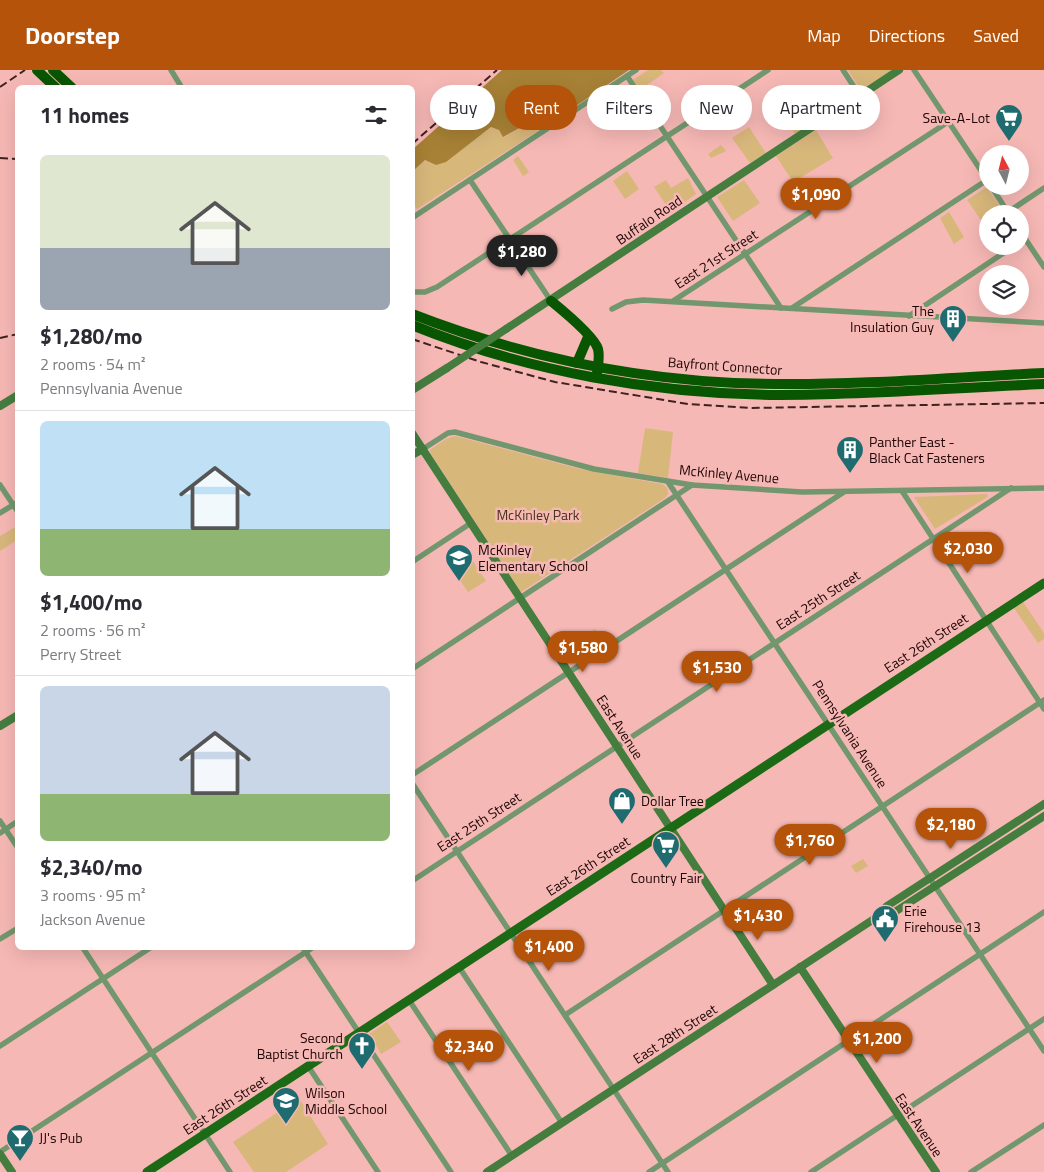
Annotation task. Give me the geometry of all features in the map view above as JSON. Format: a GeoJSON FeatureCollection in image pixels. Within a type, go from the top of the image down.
{"type":"FeatureCollection","features":[{"type":"Feature","properties":{"kind":"highway"},"geometry":{"type":"LineString","coordinates":[[37,70],[53,85]]}},
{"type":"Feature","properties":{"kind":"highway"},"geometry":{"type":"LineString","coordinates":[[53,70],[69,85]]}},
{"type":"Feature","properties":{"kind":"highway"},"geometry":{"type":"LineString","coordinates":[[551,302],[588,337],[598,350],[597,372]]}},
{"type":"Feature","properties":{"kind":"highway","name":"Bayfront Connector"},"geometry":{"type":"LineString","coordinates":[[415,315],[498,344],[577,363],[597,372],[775,384],[1044,373]]}},
{"type":"Feature","properties":{"kind":"highway","name":"Bayfront Connector"},"geometry":{"type":"LineString","coordinates":[[415,326],[489,352],[692,390],[778,395],[1044,384]]}},
{"type":"Feature","properties":{"kind":"highway"},"geometry":{"type":"LineString","coordinates":[[577,363],[588,337]]}},
{"type":"Feature","properties":{"kind":"main road","name":"East 26th Street"},"geometry":{"type":"LineString","coordinates":[[147,1172],[1044,583]]}},
{"type":"Feature","properties":{"kind":"street"},"geometry":{"type":"LineString","coordinates":[[171,70],[180,85]]}},
{"type":"Feature","properties":{"kind":"street"},"geometry":{"type":"LineString","coordinates":[[415,216],[636,70]]}},
{"type":"Feature","properties":{"kind":"street"},"geometry":{"type":"LineString","coordinates":[[415,292],[437,288],[768,70]]}},
{"type":"Feature","properties":{"kind":"street"},"geometry":{"type":"LineString","coordinates":[[843,70],[853,85]]}},
{"type":"Feature","properties":{"kind":"street","name":"Buffalo Road"},"geometry":{"type":"LineString","coordinates":[[876,85],[899,70]]}},
{"type":"Feature","properties":{"kind":"street"},"geometry":{"type":"LineString","coordinates":[[914,70],[979,169]]}},
{"type":"Feature","properties":{"kind":"street"},"geometry":{"type":"LineString","coordinates":[[627,76],[781,308]]}},
{"type":"Feature","properties":{"kind":"street","name":"East 21st Street"},"geometry":{"type":"LineString","coordinates":[[673,302],[948,122]]}},
{"type":"Feature","properties":{"kind":"street","name":"Buffalo Road"},"geometry":{"type":"LineString","coordinates":[[415,388],[551,302],[808,130]]}},
{"type":"Feature","properties":{"kind":"street"},"geometry":{"type":"LineString","coordinates":[[470,180],[551,302]]}},
{"type":"Feature","properties":{"kind":"street"},"geometry":{"type":"LineString","coordinates":[[792,308],[979,186]]}},
{"type":"Feature","properties":{"kind":"street"},"geometry":{"type":"LineString","coordinates":[[1020,205],[1044,188]]}},
{"type":"Feature","properties":{"kind":"street"},"geometry":{"type":"LineString","coordinates":[[1029,248],[1044,267]]}},
{"type":"Feature","properties":{"kind":"street"},"geometry":{"type":"LineString","coordinates":[[909,316],[1000,255]]}},
{"type":"Feature","properties":{"kind":"street"},"geometry":{"type":"LineString","coordinates":[[612,309],[633,300],[1044,323]]}},
{"type":"Feature","properties":{"kind":"street"},"geometry":{"type":"LineString","coordinates":[[0,406],[15,397]]}},
{"type":"Feature","properties":{"kind":"street","name":"McKinley Avenue"},"geometry":{"type":"LineString","coordinates":[[423,449],[448,433],[455,432],[594,469],[668,482],[764,490],[844,492],[1044,488]]}},
{"type":"Feature","properties":{"kind":"street","name":"East Avenue"},"geometry":{"type":"LineString","coordinates":[[415,437],[773,985]]}},
{"type":"Feature","properties":{"kind":"street"},"geometry":{"type":"LineString","coordinates":[[415,453],[423,449]]}},
{"type":"Feature","properties":{"kind":"street","name":"Pennsylvania Avenue"},"geometry":{"type":"LineString","coordinates":[[668,482],[1044,1051]]}},
{"type":"Feature","properties":{"kind":"street"},"geometry":{"type":"LineString","coordinates":[[415,668],[692,484]]}},
{"type":"Feature","properties":{"kind":"street"},"geometry":{"type":"LineString","coordinates":[[0,485],[15,504],[0,513]]}},
{"type":"Feature","properties":{"kind":"street","name":"East 25th Street"},"geometry":{"type":"LineString","coordinates":[[415,879],[1011,488]]}},
{"type":"Feature","properties":{"kind":"street"},"geometry":{"type":"LineString","coordinates":[[902,491],[986,621],[1042,702],[1044,709]]}},
{"type":"Feature","properties":{"kind":"street"},"geometry":{"type":"LineString","coordinates":[[415,773],[844,492]]}},
{"type":"Feature","properties":{"kind":"street"},"geometry":{"type":"LineString","coordinates":[[415,560],[471,523]]}},
{"type":"Feature","properties":{"kind":"street"},"geometry":{"type":"LineString","coordinates":[[565,1015],[1042,702]]}},
{"type":"Feature","properties":{"kind":"street"},"geometry":{"type":"LineString","coordinates":[[0,726],[15,717]]}},
{"type":"Feature","properties":{"kind":"street"},"geometry":{"type":"LineString","coordinates":[[415,788],[668,1172]]}},
{"type":"Feature","properties":{"kind":"street","name":"East 28th Street"},"geometry":{"type":"LineString","coordinates":[[487,1172],[877,918],[887,906],[1044,804]]}},
{"type":"Feature","properties":{"kind":"street","name":"East 28th Street"},"geometry":{"type":"LineString","coordinates":[[877,918],[890,915],[1044,816]]}},
{"type":"Feature","properties":{"kind":"street"},"geometry":{"type":"LineString","coordinates":[[0,822],[3,831],[15,845]]}},
{"type":"Feature","properties":{"kind":"street"},"geometry":{"type":"LineString","coordinates":[[3,831],[15,823]]}},
{"type":"Feature","properties":{"kind":"street"},"geometry":{"type":"LineString","coordinates":[[648,1172],[1044,912]]}},
{"type":"Feature","properties":{"kind":"street"},"geometry":{"type":"LineString","coordinates":[[0,939],[15,930]]}},
{"type":"Feature","properties":{"kind":"street"},"geometry":{"type":"LineString","coordinates":[[84,950],[230,1172]]}},
{"type":"Feature","properties":{"kind":"street"},"geometry":{"type":"LineString","coordinates":[[0,1046],[147,950]]}},
{"type":"Feature","properties":{"kind":"street"},"geometry":{"type":"LineString","coordinates":[[12,1172],[0,1153],[152,1053],[303,950]]}},
{"type":"Feature","properties":{"kind":"street"},"geometry":{"type":"LineString","coordinates":[[305,950],[451,1172]]}},
{"type":"Feature","properties":{"kind":"street"},"geometry":{"type":"LineString","coordinates":[[459,967],[562,1123]]}},
{"type":"Feature","properties":{"kind":"street","name":"East Avenue"},"geometry":{"type":"LineString","coordinates":[[800,967],[897,1116],[936,1172]]}},
{"type":"Feature","properties":{"kind":"street"},"geometry":{"type":"LineString","coordinates":[[409,1000],[512,1156]]}},
{"type":"Feature","properties":{"kind":"street"},"geometry":{"type":"LineString","coordinates":[[811,1172],[1044,1019]]}},
{"type":"Feature","properties":{"kind":"street"},"geometry":{"type":"LineString","coordinates":[[308,1066],[378,1172]]}},
{"type":"Feature","properties":{"kind":"street"},"geometry":{"type":"LineString","coordinates":[[971,1172],[1044,1125]]}},
{"type":"Feature","properties":{"kind":"green space"},"geometry":{"type":"Polygon","coordinates":[[[648,70],[661,70],[664,73],[647,85],[636,85],[633,80],[648,70]]]}},
{"type":"Feature","properties":{"kind":"green space"},"geometry":{"type":"Polygon","coordinates":[[[848,70],[893,70],[868,85],[857,85],[848,70]]]}},
{"type":"Feature","properties":{"kind":"green space"},"geometry":{"type":"Polygon","coordinates":[[[495,128],[499,130],[504,137],[516,130],[539,130],[417,209],[415,206],[415,169],[425,160],[436,165],[488,130],[495,130],[495,128]]]}},
{"type":"Feature","properties":{"kind":"green space"},"geometry":{"type":"Polygon","coordinates":[[[744,130],[751,130],[766,153],[750,163],[732,138],[744,130]]]}},
{"type":"Feature","properties":{"kind":"green space"},"geometry":{"type":"Polygon","coordinates":[[[792,130],[801,130],[795,134],[792,130]]]}},
{"type":"Feature","properties":{"kind":"green space"},"geometry":{"type":"Polygon","coordinates":[[[816,130],[833,158],[793,182],[776,156],[816,130]]]}},
{"type":"Feature","properties":{"kind":"green space"},"geometry":{"type":"Polygon","coordinates":[[[721,145],[726,151],[711,158],[708,154],[721,145]]]}},
{"type":"Feature","properties":{"kind":"green space"},"geometry":{"type":"Polygon","coordinates":[[[518,156],[529,172],[523,176],[513,160],[518,156]]]}},
{"type":"Feature","properties":{"kind":"green space"},"geometry":{"type":"Polygon","coordinates":[[[627,171],[639,189],[625,199],[613,181],[627,171]]]}},
{"type":"Feature","properties":{"kind":"green space"},"geometry":{"type":"Polygon","coordinates":[[[688,178],[696,194],[671,212],[654,187],[666,180],[671,188],[688,178]]]}},
{"type":"Feature","properties":{"kind":"green space"},"geometry":{"type":"Polygon","coordinates":[[[744,180],[760,203],[733,221],[717,197],[744,180]]]}},
{"type":"Feature","properties":{"kind":"green space"},"geometry":{"type":"Polygon","coordinates":[[[979,192],[979,195],[992,195],[999,205],[979,205],[979,217],[967,200],[979,192]]]}},
{"type":"Feature","properties":{"kind":"green space"},"geometry":{"type":"Polygon","coordinates":[[[949,212],[964,237],[954,244],[940,218],[949,212]]]}},
{"type":"Feature","properties":{"kind":"green space"},"geometry":{"type":"Polygon","coordinates":[[[645,428],[673,432],[668,478],[638,473],[645,428]]]}},
{"type":"Feature","properties":{"kind":"green space","name":"McKinley Park"},"geometry":{"type":"Polygon","coordinates":[[[455,436],[580,469],[662,484],[667,488],[668,494],[665,498],[521,592],[431,454],[430,450],[446,439],[455,436]]]}},
{"type":"Feature","properties":{"kind":"green space"},"geometry":{"type":"Polygon","coordinates":[[[987,494],[986,498],[935,529],[914,497],[987,494]]]}},
{"type":"Feature","properties":{"kind":"green space"},"geometry":{"type":"Polygon","coordinates":[[[15,527],[15,541],[0,551],[0,536],[15,527]]]}},
{"type":"Feature","properties":{"kind":"green space"},"geometry":{"type":"Polygon","coordinates":[[[473,561],[486,581],[468,592],[451,567],[459,562],[463,567],[473,561]]]}},
{"type":"Feature","properties":{"kind":"green space"},"geometry":{"type":"Polygon","coordinates":[[[1023,602],[1044,633],[1044,639],[1038,643],[1014,608],[1023,602]]]}},
{"type":"Feature","properties":{"kind":"green space"},"geometry":{"type":"Polygon","coordinates":[[[595,629],[605,644],[573,664],[569,664],[561,651],[595,629]]]}},
{"type":"Feature","properties":{"kind":"green space"},"geometry":{"type":"Polygon","coordinates":[[[863,859],[868,866],[856,873],[851,866],[863,859]]]}},
{"type":"Feature","properties":{"kind":"green space"},"geometry":{"type":"Polygon","coordinates":[[[387,1022],[401,1042],[381,1054],[369,1034],[387,1022]]]}},
{"type":"Feature","properties":{"kind":"green space"},"geometry":{"type":"Polygon","coordinates":[[[299,1098],[328,1144],[286,1172],[254,1172],[233,1142],[299,1098]]]}},
{"type":"Feature","properties":{"kind":"shaded area"},"geometry":{"type":"Polygon","coordinates":[[[502,70],[629,70],[607,85],[587,85],[587,98],[577,105],[577,85],[505,85],[505,130],[516,130],[503,137],[499,130],[495,128],[495,85],[485,85],[502,70]]]}},
{"type":"Feature","properties":{"kind":"shaded area"},"geometry":{"type":"Polygon","coordinates":[[[434,130],[487,130],[446,162],[436,165],[425,160],[415,169],[415,147],[434,130]]]}},
{"type":"Feature","properties":{"kind":"railway"},"geometry":{"type":"LineString","coordinates":[[0,87],[25,70]]}},
{"type":"Feature","properties":{"kind":"railway"},"geometry":{"type":"LineString","coordinates":[[415,141],[497,70]]}},
{"type":"Feature","properties":{"kind":"railway"},"geometry":{"type":"LineString","coordinates":[[0,158],[15,159]]}},
{"type":"Feature","properties":{"kind":"railway"},"geometry":{"type":"LineString","coordinates":[[0,338],[15,335]]}},
{"type":"Feature","properties":{"kind":"railway"},"geometry":{"type":"LineString","coordinates":[[415,340],[481,362],[555,382],[688,404],[750,408],[1044,403]]}},
{"type":"Feature","properties":{"kind":"place","name":"Save-A-Lot"},"geometry":{"type":"Point","coordinates":[1009,142]}},
{"type":"Feature","properties":{"kind":"place","name":"The Insulation Guy"},"geometry":{"type":"Point","coordinates":[953,343]}},
{"type":"Feature","properties":{"kind":"place","name":"Panther East - Black Cat Fasteners"},"geometry":{"type":"Point","coordinates":[850,474]}},
{"type":"Feature","properties":{"kind":"place","name":"McKinley Elementary School"},"geometry":{"type":"Point","coordinates":[459,582]}},
{"type":"Feature","properties":{"kind":"place","name":"Dollar Tree"},"geometry":{"type":"Point","coordinates":[622,825]}},
{"type":"Feature","properties":{"kind":"place","name":"Country Fair"},"geometry":{"type":"Point","coordinates":[666,869]}},
{"type":"Feature","properties":{"kind":"place","name":"Erie Firehouse 13"},"geometry":{"type":"Point","coordinates":[885,943]}},
{"type":"Feature","properties":{"kind":"place","name":"Second Baptist Church"},"geometry":{"type":"Point","coordinates":[362,1070]}},
{"type":"Feature","properties":{"kind":"place","name":"Wilson Middle School"},"geometry":{"type":"Point","coordinates":[286,1125]}},
{"type":"Feature","properties":{"kind":"place","name":"JJ's Pub"},"geometry":{"type":"Point","coordinates":[20,1162]}}]}
